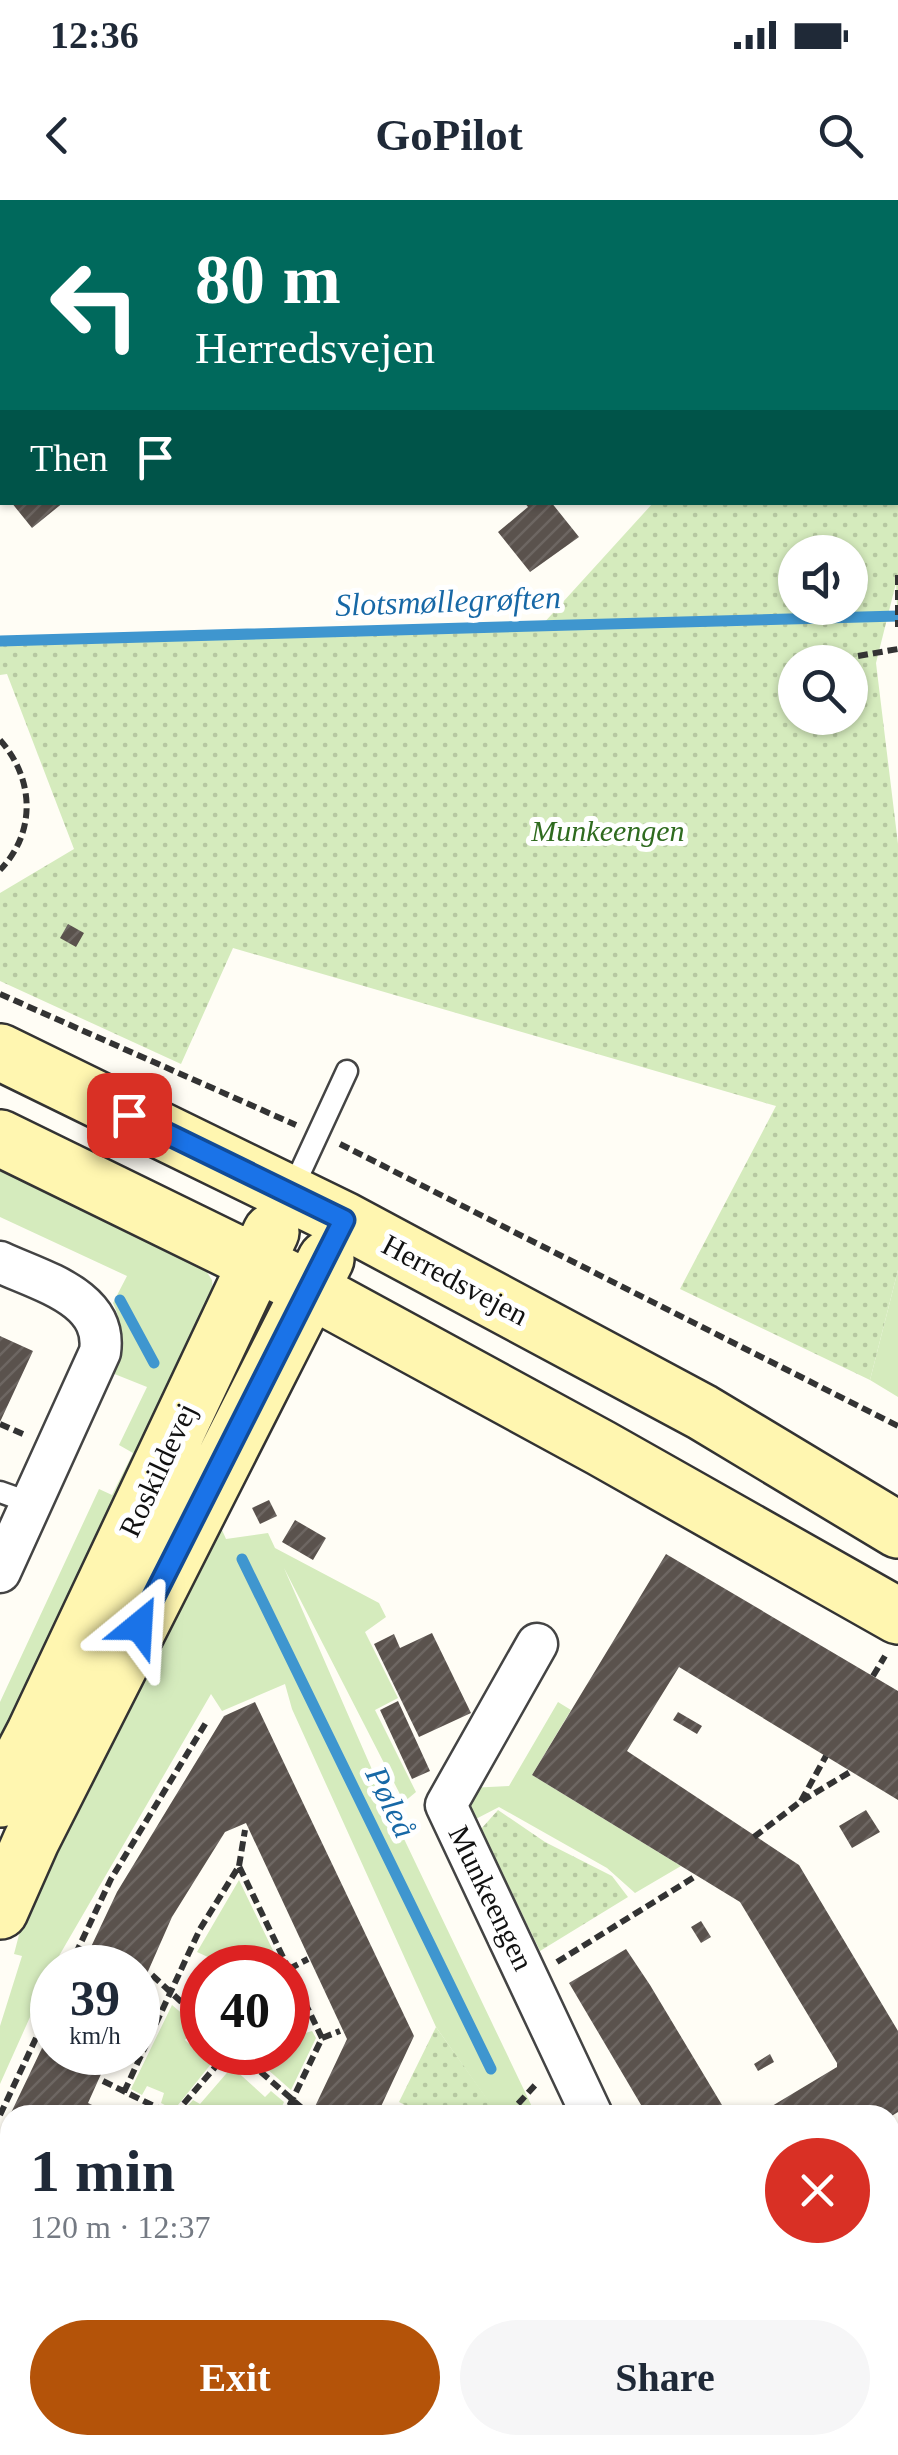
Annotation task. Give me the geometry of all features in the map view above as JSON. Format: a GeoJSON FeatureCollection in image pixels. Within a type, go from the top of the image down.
{"type":"FeatureCollection","features":[{"type":"Feature","properties":{"kind":"street","name":"Herredsvejen"},"geometry":{"type":"LineString","coordinates":[[0,1052],[344,1220],[702,1412],[898,1530]]}},
{"type":"Feature","properties":{"kind":"street"},"geometry":{"type":"LineString","coordinates":[[0,1138],[311,1290],[584,1439],[894,1632]]}},
{"type":"Feature","properties":{"kind":"street","name":"Roskildevej"},"geometry":{"type":"LineString","coordinates":[[0,1911],[10,1822],[34,1734],[290,1194]]}},
{"type":"Feature","properties":{"kind":"street","name":"Roskildevej"},"geometry":{"type":"LineString","coordinates":[[10,1822],[311,1290],[344,1220]]}},
{"type":"Feature","properties":{"kind":"street"},"geometry":{"type":"LineString","coordinates":[[0,1262],[73,1296],[98,1321],[103,1334],[95,1364],[15,1497],[0,1572]]}},
{"type":"Feature","properties":{"kind":"street","name":"Munkeengen"},"geometry":{"type":"LineString","coordinates":[[536,1644],[446,1805],[578,2105]]}},
{"type":"Feature","properties":{"kind":"lane"},"geometry":{"type":"LineString","coordinates":[[290,1194],[347,1071]]}},
{"type":"Feature","properties":{"kind":"path"},"geometry":{"type":"LineString","coordinates":[[897,626],[898,575]]}},
{"type":"Feature","properties":{"kind":"path"},"geometry":{"type":"LineString","coordinates":[[868,654],[898,649]]}},
{"type":"Feature","properties":{"kind":"path"},"geometry":{"type":"LineString","coordinates":[[0,740],[18,764],[28,812],[22,838],[0,870]]}},
{"type":"Feature","properties":{"kind":"path"},"geometry":{"type":"LineString","coordinates":[[0,994],[318,1134],[898,1426]]}},
{"type":"Feature","properties":{"kind":"path"},"geometry":{"type":"LineString","coordinates":[[873,1676],[894,1632]]}},
{"type":"Feature","properties":{"kind":"path"},"geometry":{"type":"LineString","coordinates":[[81,1945],[111,1880],[207,1721]]}},
{"type":"Feature","properties":{"kind":"path"},"geometry":{"type":"LineString","coordinates":[[800,1802],[826,1756]]}},
{"type":"Feature","properties":{"kind":"path"},"geometry":{"type":"LineString","coordinates":[[754,1837],[800,1802],[850,1772]]}},
{"type":"Feature","properties":{"kind":"path"},"geometry":{"type":"LineString","coordinates":[[124,2092],[200,1930],[239,1866],[245,1830]]}},
{"type":"Feature","properties":{"kind":"path"},"geometry":{"type":"LineString","coordinates":[[239,1866],[276,1945]]}},
{"type":"Feature","properties":{"kind":"path"},"geometry":{"type":"LineString","coordinates":[[548,1968],[696,1876]]}},
{"type":"Feature","properties":{"kind":"path"},"geometry":{"type":"LineString","coordinates":[[160,1983],[180,2001]]}},
{"type":"Feature","properties":{"kind":"path"},"geometry":{"type":"LineString","coordinates":[[310,2014],[322,2038]]}},
{"type":"Feature","properties":{"kind":"path"},"geometry":{"type":"LineString","coordinates":[[290,2105],[322,2038],[340,2030]]}},
{"type":"Feature","properties":{"kind":"path"},"geometry":{"type":"LineString","coordinates":[[5,2105],[30,2051]]}},
{"type":"Feature","properties":{"kind":"path"},"geometry":{"type":"LineString","coordinates":[[182,2105],[208,2075]]}},
{"type":"Feature","properties":{"kind":"path"},"geometry":{"type":"LineString","coordinates":[[264,2075],[298,2105]]}},
{"type":"Feature","properties":{"kind":"path"},"geometry":{"type":"LineString","coordinates":[[102,2081],[152,2105]]}},
{"type":"Feature","properties":{"kind":"green space","name":"Munkeengen"},"geometry":{"type":"Polygon","coordinates":[[[651,505],[898,505],[898,627],[896,583],[876,663],[898,844],[898,1270],[870,1380],[680,1289],[776,1106],[233,948],[181,1064],[0,981],[0,893],[74,849],[7,674],[0,675],[0,641],[542,625],[651,505]]]}},
{"type":"Feature","properties":{"kind":"green space"},"geometry":{"type":"Polygon","coordinates":[[[0,1157],[195,1254],[212,1280],[215,1316],[0,1747],[0,1702],[99,1489],[112,1495],[133,1453],[119,1445],[147,1387],[112,1373],[120,1338],[113,1303],[127,1276],[0,1217],[0,1157]]]}},
{"type":"Feature","properties":{"kind":"green space"},"geometry":{"type":"Polygon","coordinates":[[[898,1270],[898,1397],[870,1380],[898,1270]]]}},
{"type":"Feature","properties":{"kind":"green space"},"geometry":{"type":"Polygon","coordinates":[[[218,1521],[226,1539],[268,1533],[275,1548],[379,1603],[386,1617],[365,1632],[398,1698],[375,1710],[416,1792],[404,1802],[284,1568],[384,1797],[531,2105],[491,2105],[436,2027],[292,1709],[285,1684],[222,1711],[211,1694],[65,1945],[30,1945],[30,2017],[0,2084],[0,2026],[22,1956],[14,1954],[27,1904],[218,1521]]]}},
{"type":"Feature","properties":{"kind":"green space"},"geometry":{"type":"Polygon","coordinates":[[[558,1702],[571,1710],[532,1775],[681,1866],[635,1893],[607,1868],[499,1807],[470,1822],[466,1796],[469,1788],[509,1786],[558,1702]]]}},
{"type":"Feature","properties":{"kind":"green space"},"geometry":{"type":"Polygon","coordinates":[[[498,1810],[545,1842],[612,1876],[628,1897],[540,1951],[481,1829],[498,1810]]]}},
{"type":"Feature","properties":{"kind":"green space"},"geometry":{"type":"Polygon","coordinates":[[[239,1880],[270,1945],[201,1945],[239,1880]]]}},
{"type":"Feature","properties":{"kind":"green space"},"geometry":{"type":"Polygon","coordinates":[[[172,2005],[180,2012],[180,2075],[202,2075],[178,2105],[161,2103],[164,2093],[147,2086],[142,2095],[131,2089],[138,2075],[160,2075],[160,2030],[172,2005]]]}},
{"type":"Feature","properties":{"kind":"green space"},"geometry":{"type":"Polygon","coordinates":[[[436,2027],[492,2105],[405,2105],[399,2102],[436,2027]]]}},
{"type":"Feature","properties":{"kind":"green space"},"geometry":{"type":"Polygon","coordinates":[[[310,2032],[316,2038],[310,2050],[310,2032]]]}},
{"type":"Feature","properties":{"kind":"green space"},"geometry":{"type":"Polygon","coordinates":[[[225,2075],[241,2075],[265,2097],[271,2091],[284,2102],[188,2105],[193,2100],[200,2104],[225,2075]]]}},
{"type":"Feature","properties":{"kind":"green space"},"geometry":{"type":"Polygon","coordinates":[[[274,2075],[298,2075],[291,2090],[274,2075]]]}},
{"type":"Feature","properties":{"kind":"building"},"geometry":{"type":"Polygon","coordinates":[[[13,505],[60,505],[32,528],[13,505]]]}},
{"type":"Feature","properties":{"kind":"building"},"geometry":{"type":"Polygon","coordinates":[[[553,505],[579,537],[530,572],[498,532],[528,507],[553,505]]]}},
{"type":"Feature","properties":{"kind":"building"},"geometry":{"type":"Polygon","coordinates":[[[68,924],[84,933],[76,947],[60,938],[68,924]]]}},
{"type":"Feature","properties":{"kind":"building"},"geometry":{"type":"Polygon","coordinates":[[[0,1336],[33,1351],[0,1422],[0,1336]]]}},
{"type":"Feature","properties":{"kind":"building"},"geometry":{"type":"Polygon","coordinates":[[[269,1500],[277,1516],[260,1524],[252,1508],[269,1500]]]}},
{"type":"Feature","properties":{"kind":"building"},"geometry":{"type":"Polygon","coordinates":[[[295,1520],[326,1538],[313,1560],[282,1542],[295,1520]]]}},
{"type":"Feature","properties":{"kind":"building"},"geometry":{"type":"Polygon","coordinates":[[[666,1554],[898,1691],[898,1800],[679,1667],[627,1751],[799,1865],[898,2031],[898,2105],[774,2105],[837,2067],[837,2063],[740,1902],[532,1775],[666,1554]]]}},
{"type":"Feature","properties":{"kind":"building"},"geometry":{"type":"Polygon","coordinates":[[[432,1633],[471,1713],[419,1737],[374,1644],[394,1634],[400,1648],[432,1633]]]}},
{"type":"Feature","properties":{"kind":"building"},"geometry":{"type":"Polygon","coordinates":[[[398,1701],[430,1771],[412,1779],[380,1710],[398,1701]]]}},
{"type":"Feature","properties":{"kind":"building"},"geometry":{"type":"Polygon","coordinates":[[[255,1702],[414,2036],[382,2105],[316,2105],[347,2039],[310,1960],[310,1945],[303,1945],[246,1823],[225,1832],[172,1917],[160,1945],[92,1945],[117,1892],[224,1716],[255,1702]]]}},
{"type":"Feature","properties":{"kind":"building"},"geometry":{"type":"Polygon","coordinates":[[[678,1712],[702,1726],[697,1734],[673,1720],[678,1712]]]}},
{"type":"Feature","properties":{"kind":"building"},"geometry":{"type":"Polygon","coordinates":[[[866,1810],[880,1832],[852,1848],[839,1826],[866,1810]]]}},
{"type":"Feature","properties":{"kind":"building"},"geometry":{"type":"Polygon","coordinates":[[[701,1921],[711,1937],[701,1943],[691,1927],[701,1921]]]}},
{"type":"Feature","properties":{"kind":"building"},"geometry":{"type":"Polygon","coordinates":[[[626,1949],[722,2105],[641,2105],[569,1983],[626,1949]]]}},
{"type":"Feature","properties":{"kind":"building"},"geometry":{"type":"Polygon","coordinates":[[[770,2054],[774,2062],[758,2071],[754,2064],[770,2054]]]}},
{"type":"Feature","properties":{"kind":"building"},"geometry":{"type":"Polygon","coordinates":[[[30,2073],[101,2075],[88,2103],[92,2105],[15,2105],[30,2073]]]}},
{"type":"Feature","properties":{"kind":"waterway","name":"Slotsmøllegrøften"},"geometry":{"type":"LineString","coordinates":[[0,641],[898,616]]}},
{"type":"Feature","properties":{"kind":"waterway","name":"Pøleå"},"geometry":{"type":"LineString","coordinates":[[120,1300],[154,1363]]}},
{"type":"Feature","properties":{"kind":"waterway","name":"Pøleå"},"geometry":{"type":"LineString","coordinates":[[242,1559],[491,2069]]}},
{"type":"Feature","properties":{"kind":"route"},"geometry":{"type":"LineString","coordinates":[[129,1115],[344,1220],[139,1626]]}}]}
